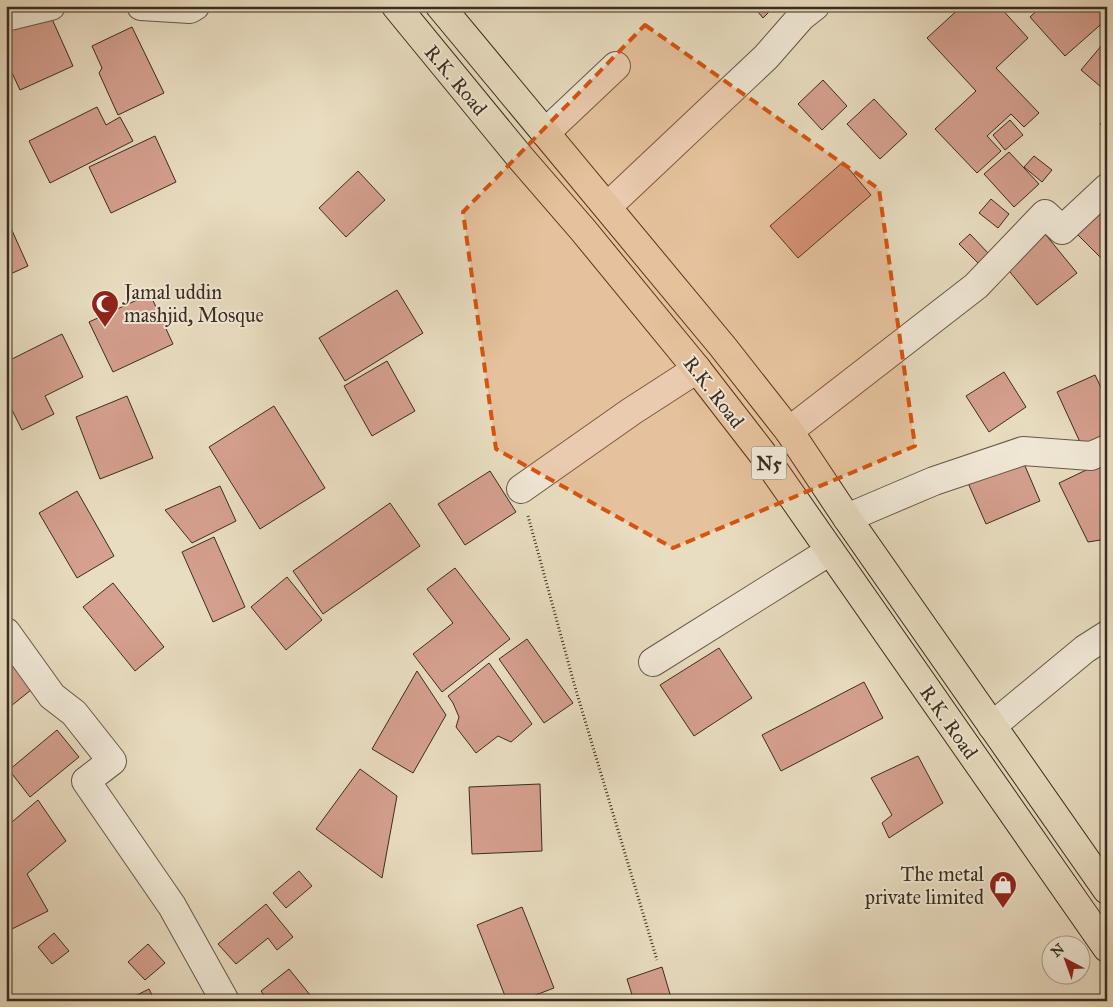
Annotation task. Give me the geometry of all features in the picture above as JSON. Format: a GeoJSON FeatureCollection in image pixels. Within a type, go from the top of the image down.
{"type":"FeatureCollection","features":[{"type":"Feature","properties":{"kind":"highway","name":"R.K. Road"},"geometry":{"type":"LineString","coordinates":[[396,6],[697,369],[762,453],[1107,948]]}},
{"type":"Feature","properties":{"kind":"highway","name":"R.K. Road"},"geometry":{"type":"LineString","coordinates":[[440,6],[723,347],[789,431],[1107,890]]}},
{"type":"Feature","properties":{"kind":"street"},"geometry":{"type":"LineString","coordinates":[[6,17],[51,6]]}},
{"type":"Feature","properties":{"kind":"street"},"geometry":{"type":"LineString","coordinates":[[141,6],[190,9],[195,6]]}},
{"type":"Feature","properties":{"kind":"street"},"geometry":{"type":"LineString","coordinates":[[607,207],[766,57],[801,17],[815,6]]}},
{"type":"Feature","properties":{"kind":"street"},"geometry":{"type":"LineString","coordinates":[[544,133],[616,66]]}},
{"type":"Feature","properties":{"kind":"street"},"geometry":{"type":"LineString","coordinates":[[789,431],[976,286],[1045,214],[1062,230],[1107,188]]}},
{"type":"Feature","properties":{"kind":"street"},"geometry":{"type":"LineString","coordinates":[[521,489],[632,411],[697,369]]}},
{"type":"Feature","properties":{"kind":"street"},"geometry":{"type":"LineString","coordinates":[[848,518],[934,481],[1023,451],[1091,456],[1107,449]]}},
{"type":"Feature","properties":{"kind":"street"},"geometry":{"type":"LineString","coordinates":[[653,662],[830,551]]}},
{"type":"Feature","properties":{"kind":"street"},"geometry":{"type":"LineString","coordinates":[[6,632],[52,696],[74,713],[112,761],[86,781],[172,906],[225,1001]]}},
{"type":"Feature","properties":{"kind":"street"},"geometry":{"type":"LineString","coordinates":[[992,726],[1085,649],[1107,636]]}},
{"type":"Feature","properties":{"kind":"path"},"geometry":{"type":"LineString","coordinates":[[521,489],[575,687],[657,960]]}},
{"type":"Feature","properties":{"kind":"highlighted area"},"geometry":{"type":"Polygon","coordinates":[[[645,25],[879,189],[915,446],[673,548],[496,449],[463,212],[645,25]]]}},
{"type":"Feature","properties":{"kind":"building"},"geometry":{"type":"Polygon","coordinates":[[[753,6],[775,6],[763,18],[753,6]]]}},
{"type":"Feature","properties":{"kind":"building"},"geometry":{"type":"Polygon","coordinates":[[[962,6],[999,6],[1028,38],[996,68],[1039,113],[1024,127],[1011,114],[987,136],[1001,151],[977,173],[935,129],[976,91],[927,38],[962,6]]]}},
{"type":"Feature","properties":{"kind":"building"},"geometry":{"type":"Polygon","coordinates":[[[1042,6],[1096,6],[1107,19],[1065,56],[1030,17],[1042,6]]]}},
{"type":"Feature","properties":{"kind":"building"},"geometry":{"type":"Polygon","coordinates":[[[52,19],[73,66],[20,90],[6,60],[6,25],[52,19]]]}},
{"type":"Feature","properties":{"kind":"building"},"geometry":{"type":"Polygon","coordinates":[[[132,27],[164,93],[118,115],[99,73],[102,68],[92,46],[132,27]]]}},
{"type":"Feature","properties":{"kind":"building"},"geometry":{"type":"Polygon","coordinates":[[[1107,39],[1107,92],[1081,70],[1107,39]]]}},
{"type":"Feature","properties":{"kind":"building"},"geometry":{"type":"Polygon","coordinates":[[[823,80],[847,106],[822,130],[798,104],[823,80]]]}},
{"type":"Feature","properties":{"kind":"building"},"geometry":{"type":"Polygon","coordinates":[[[6,89],[11,103],[6,105],[6,89]]]}},
{"type":"Feature","properties":{"kind":"building"},"geometry":{"type":"Polygon","coordinates":[[[874,99],[907,134],[880,159],[847,124],[874,99]]]}},
{"type":"Feature","properties":{"kind":"building"},"geometry":{"type":"Polygon","coordinates":[[[97,107],[106,125],[120,117],[133,141],[50,183],[29,141],[97,107]]]}},
{"type":"Feature","properties":{"kind":"building"},"geometry":{"type":"Polygon","coordinates":[[[1107,117],[1107,131],[1100,124],[1107,117]]]}},
{"type":"Feature","properties":{"kind":"building"},"geometry":{"type":"Polygon","coordinates":[[[1010,120],[1023,135],[1005,150],[993,135],[1010,120]]]}},
{"type":"Feature","properties":{"kind":"building"},"geometry":{"type":"Polygon","coordinates":[[[155,136],[176,182],[111,213],[89,167],[155,136]]]}},
{"type":"Feature","properties":{"kind":"building"},"geometry":{"type":"Polygon","coordinates":[[[1009,152],[1039,184],[1014,207],[984,174],[1009,152]]]}},
{"type":"Feature","properties":{"kind":"building"},"geometry":{"type":"Polygon","coordinates":[[[1034,156],[1052,170],[1042,182],[1024,167],[1034,156]]]}},
{"type":"Feature","properties":{"kind":"building"},"geometry":{"type":"Polygon","coordinates":[[[843,162],[871,195],[798,258],[770,226],[843,162]]]}},
{"type":"Feature","properties":{"kind":"building"},"geometry":{"type":"Polygon","coordinates":[[[358,171],[385,200],[346,237],[319,208],[358,171]]]}},
{"type":"Feature","properties":{"kind":"building"},"geometry":{"type":"Polygon","coordinates":[[[991,199],[1009,214],[998,228],[979,213],[991,199]]]}},
{"type":"Feature","properties":{"kind":"building"},"geometry":{"type":"Polygon","coordinates":[[[1107,202],[1107,264],[1076,233],[1107,202]]]}},
{"type":"Feature","properties":{"kind":"building"},"geometry":{"type":"Polygon","coordinates":[[[10,226],[28,266],[6,276],[6,228],[10,226]]]}},
{"type":"Feature","properties":{"kind":"building"},"geometry":{"type":"Polygon","coordinates":[[[1041,229],[1077,273],[1037,305],[1001,261],[1041,229]]]}},
{"type":"Feature","properties":{"kind":"building"},"geometry":{"type":"Polygon","coordinates":[[[970,234],[988,253],[978,263],[959,244],[970,234]]]}},
{"type":"Feature","properties":{"kind":"building"},"geometry":{"type":"Polygon","coordinates":[[[397,290],[423,333],[345,381],[319,338],[397,290]]]}},
{"type":"Feature","properties":{"kind":"building"},"geometry":{"type":"Polygon","coordinates":[[[150,294],[173,344],[113,372],[89,322],[150,294]]]}},
{"type":"Feature","properties":{"kind":"building"},"geometry":{"type":"Polygon","coordinates":[[[62,334],[83,377],[45,396],[54,414],[22,430],[6,398],[6,362],[62,334]]]}},
{"type":"Feature","properties":{"kind":"building"},"geometry":{"type":"Polygon","coordinates":[[[387,361],[415,411],[372,436],[344,386],[387,361]]]}},
{"type":"Feature","properties":{"kind":"building"},"geometry":{"type":"Polygon","coordinates":[[[1004,372],[1026,407],[989,432],[966,396],[1004,372]]]}},
{"type":"Feature","properties":{"kind":"building"},"geometry":{"type":"Polygon","coordinates":[[[1095,375],[1107,400],[1107,442],[1085,453],[1057,392],[1095,375]]]}},
{"type":"Feature","properties":{"kind":"building"},"geometry":{"type":"Polygon","coordinates":[[[127,396],[153,458],[100,479],[76,417],[127,396]]]}},
{"type":"Feature","properties":{"kind":"building"},"geometry":{"type":"Polygon","coordinates":[[[274,406],[325,488],[260,529],[209,447],[274,406]]]}},
{"type":"Feature","properties":{"kind":"building"},"geometry":{"type":"Polygon","coordinates":[[[1022,459],[1040,501],[986,524],[968,483],[1022,459]]]}},
{"type":"Feature","properties":{"kind":"building"},"geometry":{"type":"Polygon","coordinates":[[[1103,462],[1107,470],[1107,539],[1088,542],[1059,483],[1103,462]]]}},
{"type":"Feature","properties":{"kind":"building"},"geometry":{"type":"Polygon","coordinates":[[[490,471],[516,512],[465,545],[438,504],[490,471]]]}},
{"type":"Feature","properties":{"kind":"building"},"geometry":{"type":"Polygon","coordinates":[[[220,486],[236,521],[192,543],[165,510],[220,486]]]}},
{"type":"Feature","properties":{"kind":"building"},"geometry":{"type":"Polygon","coordinates":[[[77,491],[114,556],[77,578],[39,513],[77,491]]]}},
{"type":"Feature","properties":{"kind":"building"},"geometry":{"type":"Polygon","coordinates":[[[390,503],[420,546],[323,614],[293,571],[390,503]]]}},
{"type":"Feature","properties":{"kind":"building"},"geometry":{"type":"Polygon","coordinates":[[[214,537],[245,607],[213,622],[182,552],[214,537]]]}},
{"type":"Feature","properties":{"kind":"building"},"geometry":{"type":"Polygon","coordinates":[[[455,568],[510,639],[442,692],[413,654],[453,623],[427,589],[455,568]]]}},
{"type":"Feature","properties":{"kind":"building"},"geometry":{"type":"Polygon","coordinates":[[[287,577],[322,620],[286,650],[251,607],[287,577]]]}},
{"type":"Feature","properties":{"kind":"building"},"geometry":{"type":"Polygon","coordinates":[[[113,583],[164,647],[135,671],[83,607],[113,583]]]}},
{"type":"Feature","properties":{"kind":"building"},"geometry":{"type":"Polygon","coordinates":[[[527,639],[573,703],[544,723],[499,659],[527,639]]]}},
{"type":"Feature","properties":{"kind":"building"},"geometry":{"type":"Polygon","coordinates":[[[719,648],[752,698],[694,736],[660,685],[719,648]]]}},
{"type":"Feature","properties":{"kind":"building"},"geometry":{"type":"Polygon","coordinates":[[[20,656],[41,682],[6,710],[6,666],[20,656]]]}},
{"type":"Feature","properties":{"kind":"building"},"geometry":{"type":"Polygon","coordinates":[[[489,663],[532,724],[511,742],[498,736],[476,753],[456,727],[459,717],[448,696],[489,663]]]}},
{"type":"Feature","properties":{"kind":"building"},"geometry":{"type":"Polygon","coordinates":[[[417,671],[446,715],[413,773],[372,749],[417,671]]]}},
{"type":"Feature","properties":{"kind":"building"},"geometry":{"type":"Polygon","coordinates":[[[864,682],[883,718],[781,771],[762,735],[864,682]]]}},
{"type":"Feature","properties":{"kind":"building"},"geometry":{"type":"Polygon","coordinates":[[[57,730],[79,757],[30,797],[9,770],[57,730]]]}},
{"type":"Feature","properties":{"kind":"building"},"geometry":{"type":"Polygon","coordinates":[[[918,756],[943,803],[889,838],[882,823],[892,815],[871,778],[918,756]]]}},
{"type":"Feature","properties":{"kind":"building"},"geometry":{"type":"Polygon","coordinates":[[[360,769],[397,796],[382,878],[316,829],[360,769]]]}},
{"type":"Feature","properties":{"kind":"building"},"geometry":{"type":"Polygon","coordinates":[[[540,784],[542,851],[472,854],[469,787],[540,784]]]}},
{"type":"Feature","properties":{"kind":"building"},"geometry":{"type":"Polygon","coordinates":[[[38,800],[66,841],[27,874],[48,911],[6,932],[6,827],[38,800]]]}},
{"type":"Feature","properties":{"kind":"building"},"geometry":{"type":"Polygon","coordinates":[[[299,871],[312,886],[286,908],[273,893],[299,871]]]}},
{"type":"Feature","properties":{"kind":"building"},"geometry":{"type":"Polygon","coordinates":[[[266,904],[293,937],[277,950],[268,938],[236,964],[218,944],[266,904]]]}},
{"type":"Feature","properties":{"kind":"building"},"geometry":{"type":"Polygon","coordinates":[[[522,907],[554,988],[520,1001],[507,1001],[477,925],[522,907]]]}},
{"type":"Feature","properties":{"kind":"building"},"geometry":{"type":"Polygon","coordinates":[[[54,933],[69,951],[52,964],[38,947],[54,933]]]}},
{"type":"Feature","properties":{"kind":"building"},"geometry":{"type":"Polygon","coordinates":[[[148,944],[165,963],[145,980],[128,962],[148,944]]]}},
{"type":"Feature","properties":{"kind":"building"},"geometry":{"type":"Polygon","coordinates":[[[662,967],[672,1001],[624,1001],[633,998],[627,979],[662,967]]]}},
{"type":"Feature","properties":{"kind":"building"},"geometry":{"type":"Polygon","coordinates":[[[289,969],[315,1001],[268,1001],[261,991],[289,969]]]}},
{"type":"Feature","properties":{"kind":"building"},"geometry":{"type":"Polygon","coordinates":[[[149,989],[155,1001],[130,1001],[129,999],[149,989]]]}},
{"type":"Feature","properties":{"kind":"place","name":"Jamal uddin mashjid, Mosque"},"geometry":{"type":"Point","coordinates":[105,328]}},
{"type":"Feature","properties":{"kind":"place","name":"The metal private limited"},"geometry":{"type":"Point","coordinates":[1003,909]}}]}
